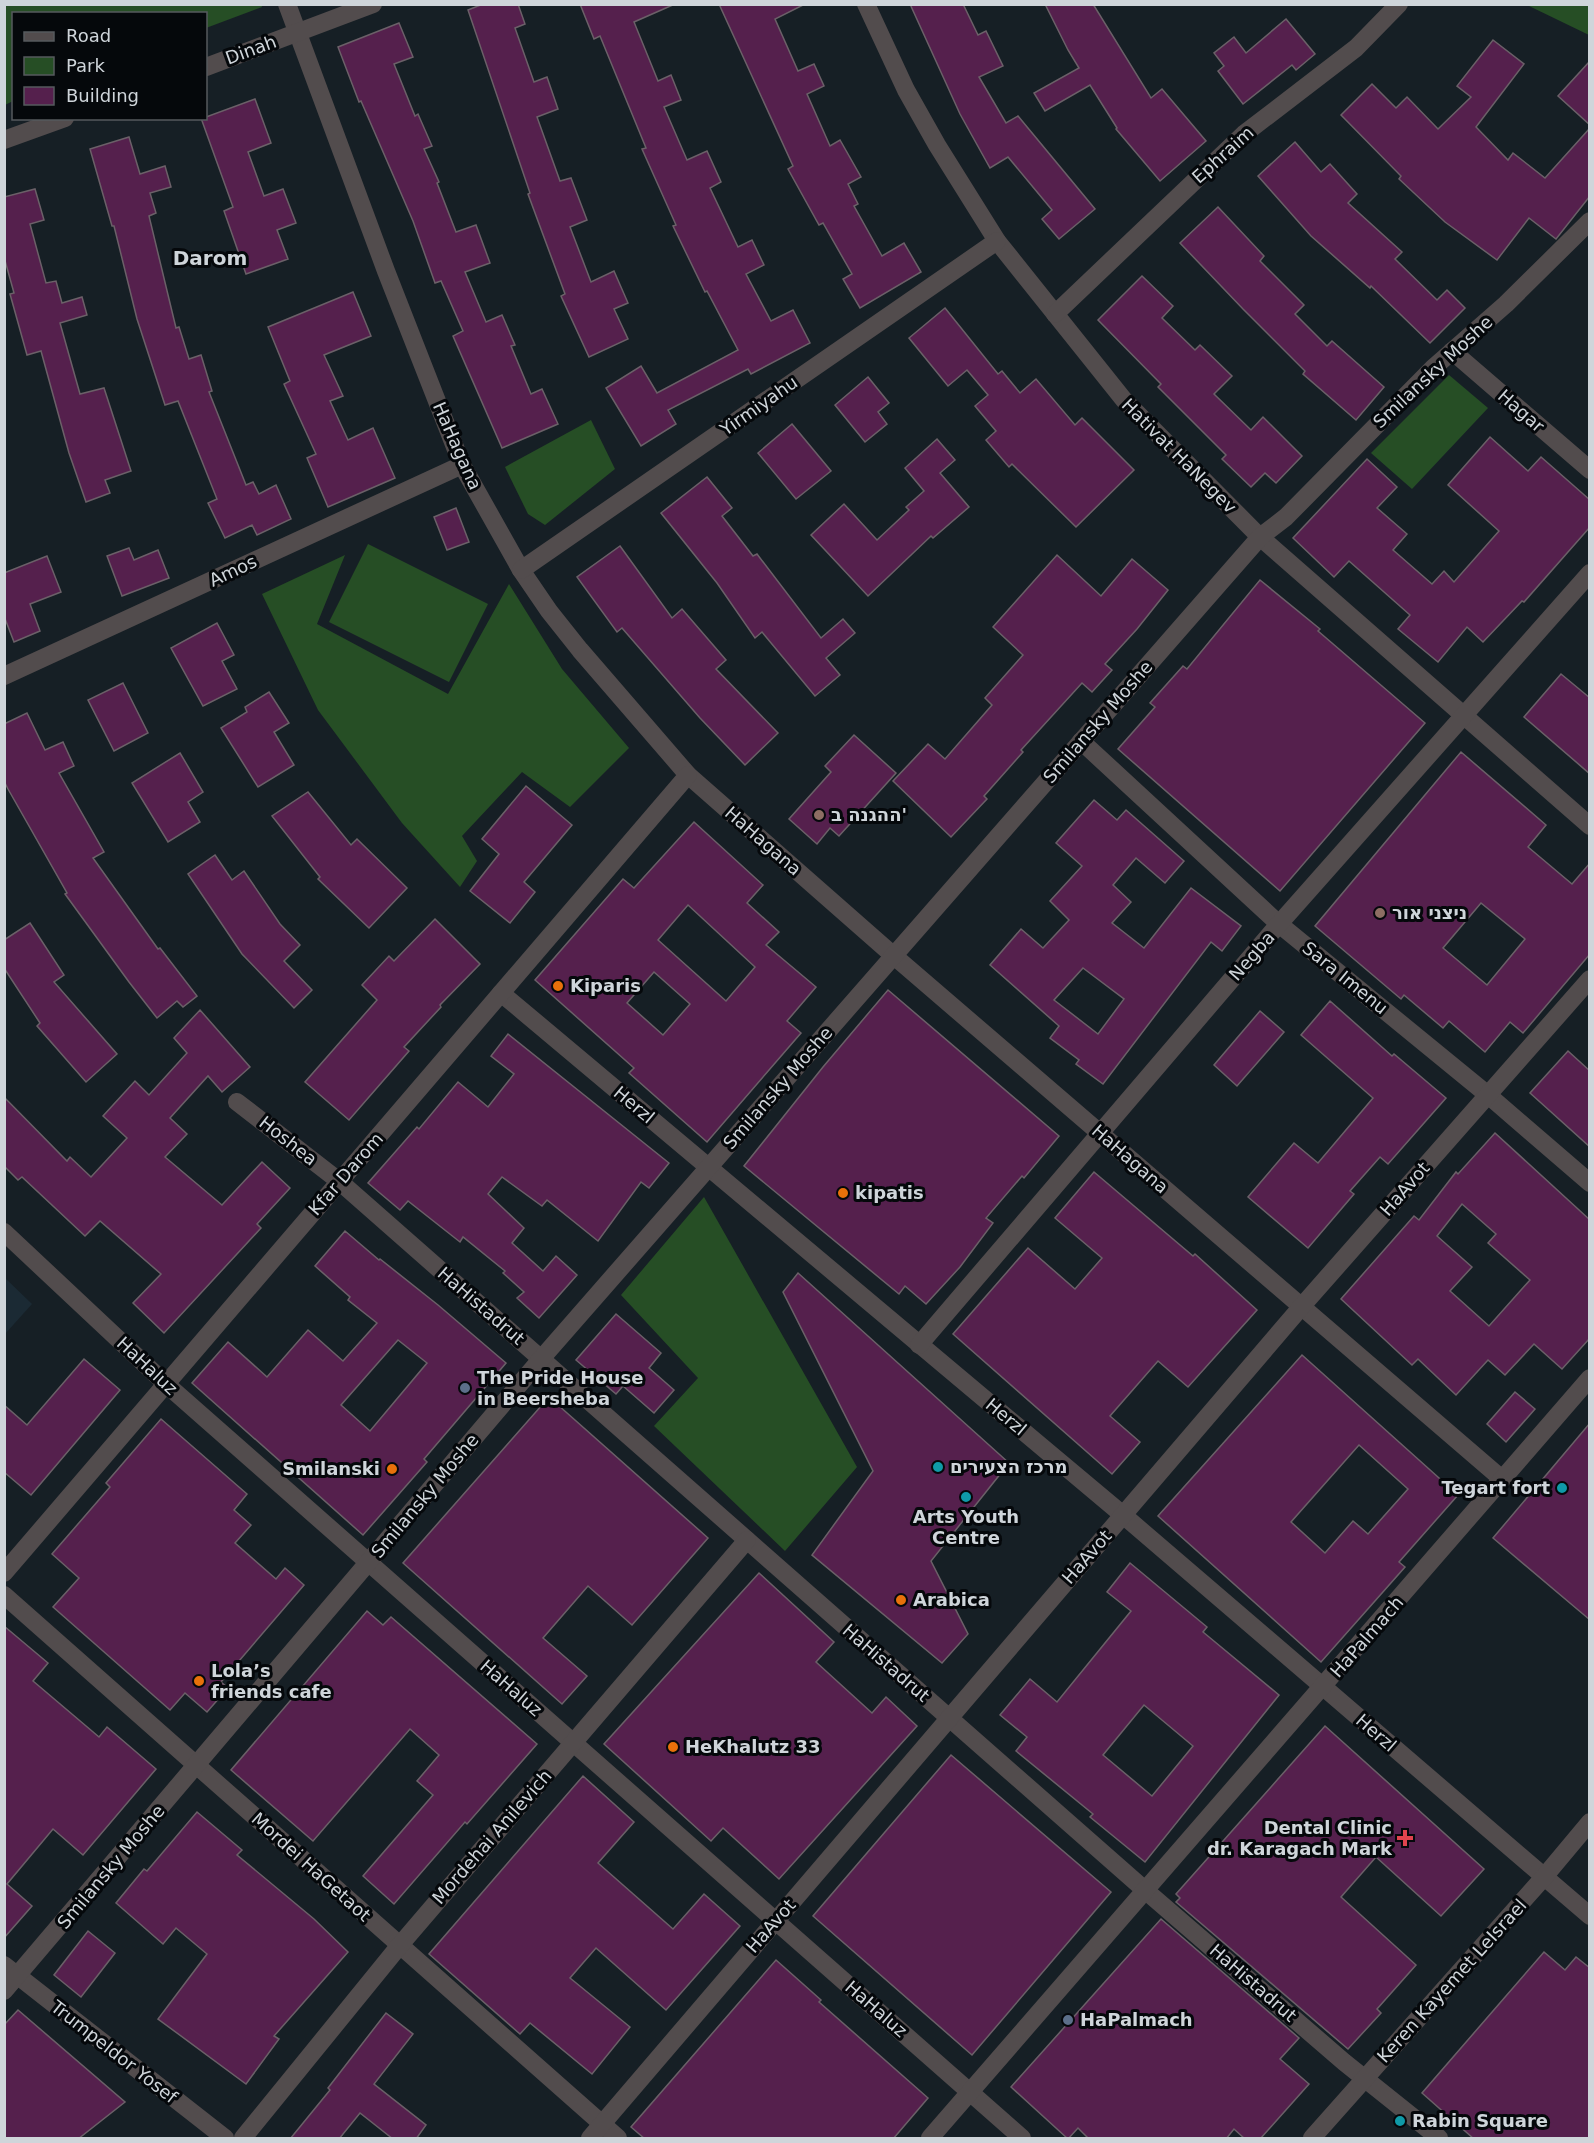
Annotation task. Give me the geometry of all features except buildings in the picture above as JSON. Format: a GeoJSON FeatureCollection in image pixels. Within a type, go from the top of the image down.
{"type":"FeatureCollection","features":[{"type":"Feature","properties":{"kind":"street","name":"HaHagana"},"geometry":{"type":"LineString","coordinates":[[287,4],[386,271],[462,465],[521,570],[549,611],[580,650],[688,775],[894,956],[1502,1479]]}},
{"type":"Feature","properties":{"kind":"street","name":"Dinah"},"geometry":{"type":"LineString","coordinates":[[207,67],[373,4]]}},
{"type":"Feature","properties":{"kind":"street","name":"Hativat HaNegev"},"geometry":{"type":"LineString","coordinates":[[866,4],[906,90],[997,241],[1124,400],[1260,537],[1590,826]]}},
{"type":"Feature","properties":{"kind":"street","name":"Ephraim"},"geometry":{"type":"LineString","coordinates":[[1054,315],[1244,134],[1356,48],[1399,4]]}},
{"type":"Feature","properties":{"kind":"street"},"geometry":{"type":"LineString","coordinates":[[4,140],[59,120]]}},
{"type":"Feature","properties":{"kind":"street","name":"Smilansky Moshe"},"geometry":{"type":"LineString","coordinates":[[4,1991],[11,1971],[197,1766],[541,1359],[1260,537],[1286,517],[1432,368],[1506,304],[1590,221]]}},
{"type":"Feature","properties":{"kind":"street","name":"Yirmiyahu"},"geometry":{"type":"LineString","coordinates":[[521,570],[997,241]]}},
{"type":"Feature","properties":{"kind":"street","name":"Hagar"},"geometry":{"type":"LineString","coordinates":[[1452,351],[1590,470]]}},
{"type":"Feature","properties":{"kind":"street","name":"Amos"},"geometry":{"type":"LineString","coordinates":[[4,676],[462,465]]}},
{"type":"Feature","properties":{"kind":"street","name":"Negba"},"geometry":{"type":"LineString","coordinates":[[920,1345],[1279,924],[1590,573]]}},
{"type":"Feature","properties":{"kind":"street","name":"Sara Imenu"},"geometry":{"type":"LineString","coordinates":[[1081,741],[1279,924],[1488,1095],[1590,1183]]}},
{"type":"Feature","properties":{"kind":"street","name":"Kfar Darom"},"geometry":{"type":"LineString","coordinates":[[4,1573],[688,775]]}},
{"type":"Feature","properties":{"kind":"street","name":"HaAvot"},"geometry":{"type":"LineString","coordinates":[[590,2139],[1302,1306],[1590,979]]}},
{"type":"Feature","properties":{"kind":"street","name":"Herzl"},"geometry":{"type":"LineString","coordinates":[[501,993],[1123,1515],[1590,1916]]}},
{"type":"Feature","properties":{"kind":"street","name":"Hoshea"},"geometry":{"type":"LineString","coordinates":[[237,1102],[339,1181]]}},
{"type":"Feature","properties":{"kind":"street","name":"HaHistadrut"},"geometry":{"type":"LineString","coordinates":[[339,1181],[1146,1892],[1365,2079],[1439,2139]]}},
{"type":"Feature","properties":{"kind":"street","name":"HaHaluz"},"geometry":{"type":"LineString","coordinates":[[4,1232],[166,1384],[1022,2139]]}},
{"type":"Feature","properties":{"kind":"street","name":"HaPalmach"},"geometry":{"type":"LineString","coordinates":[[930,2139],[1590,1378]]}},
{"type":"Feature","properties":{"kind":"street","name":"Mordehai Anilevich"},"geometry":{"type":"LineString","coordinates":[[243,2139],[400,1945],[747,1540]]}},
{"type":"Feature","properties":{"kind":"street","name":"Mordei HaGetaot"},"geometry":{"type":"LineString","coordinates":[[4,1595],[618,2139]]}},
{"type":"Feature","properties":{"kind":"street","name":"Keren Kayemet LeIsrael"},"geometry":{"type":"LineString","coordinates":[[1312,2139],[1590,1822]]}},
{"type":"Feature","properties":{"kind":"street","name":"Trumpeldor Yosef"},"geometry":{"type":"LineString","coordinates":[[11,1971],[225,2139]]}},
{"type":"Feature","properties":{"kind":"shaded area"},"geometry":{"type":"Polygon","coordinates":[[[5,1278],[32,1304],[4,1334],[5,1278]]]}},
{"type":"Feature","properties":{"kind":"green space"},"geometry":{"type":"Polygon","coordinates":[[[5,4],[261,4],[262,7],[207,28],[207,12],[12,12],[12,102],[5,105],[5,4]]]}},
{"type":"Feature","properties":{"kind":"green space"},"geometry":{"type":"Polygon","coordinates":[[[1527,5],[1589,5],[1589,35],[1527,5]]]}},
{"type":"Feature","properties":{"kind":"green space"},"geometry":{"type":"Polygon","coordinates":[[[1449,375],[1488,408],[1412,489],[1371,453],[1449,375]]]}},
{"type":"Feature","properties":{"kind":"green space"},"geometry":{"type":"Polygon","coordinates":[[[591,420],[615,469],[545,525],[528,514],[505,467],[591,420]]]}},
{"type":"Feature","properties":{"kind":"green space"},"geometry":{"type":"Polygon","coordinates":[[[368,544],[488,604],[449,682],[329,622],[368,544]]]}},
{"type":"Feature","properties":{"kind":"green space"},"geometry":{"type":"Polygon","coordinates":[[[345,555],[317,624],[448,694],[509,584],[562,669],[629,748],[570,807],[522,772],[462,836],[477,861],[460,887],[402,823],[318,710],[262,594],[345,555]]]}},
{"type":"Feature","properties":{"kind":"green space"},"geometry":{"type":"Polygon","coordinates":[[[704,1197],[857,1467],[785,1551],[654,1426],[698,1378],[621,1295],[704,1197]]]}},
{"type":"Feature","properties":{"kind":"place","name":"ההגנה ב'"},"geometry":{"type":"Point","coordinates":[819,815]}},
{"type":"Feature","properties":{"kind":"place","name":"ניצני אור"},"geometry":{"type":"Point","coordinates":[1380,913]}},
{"type":"Feature","properties":{"kind":"place","name":"Kiparis"},"geometry":{"type":"Point","coordinates":[558,986]}},
{"type":"Feature","properties":{"kind":"place","name":"kipatis"},"geometry":{"type":"Point","coordinates":[843,1193]}},
{"type":"Feature","properties":{"kind":"place","name":"The Pride House in Beersheba"},"geometry":{"type":"Point","coordinates":[465,1388]}},
{"type":"Feature","properties":{"kind":"place","name":"מרכז הצעירים"},"geometry":{"type":"Point","coordinates":[938,1467]}},
{"type":"Feature","properties":{"kind":"place","name":"Smilanski"},"geometry":{"type":"Point","coordinates":[392,1469]}},
{"type":"Feature","properties":{"kind":"place","name":"Tegart fort"},"geometry":{"type":"Point","coordinates":[1562,1488]}},
{"type":"Feature","properties":{"kind":"place","name":"Arts Youth Centre"},"geometry":{"type":"Point","coordinates":[966,1497]}},
{"type":"Feature","properties":{"kind":"place","name":"Arabica"},"geometry":{"type":"Point","coordinates":[901,1600]}},
{"type":"Feature","properties":{"kind":"place","name":"Lola’s friends cafe"},"geometry":{"type":"Point","coordinates":[199,1681]}},
{"type":"Feature","properties":{"kind":"place","name":"HeKhalutz 33"},"geometry":{"type":"Point","coordinates":[673,1747]}},
{"type":"Feature","properties":{"kind":"place","name":"Dental Clinic dr. Karagach Mark"},"geometry":{"type":"Point","coordinates":[1405,1838]}},
{"type":"Feature","properties":{"kind":"place","name":"HaPalmach"},"geometry":{"type":"Point","coordinates":[1068,2020]}},
{"type":"Feature","properties":{"kind":"place","name":"Rabin Square"},"geometry":{"type":"Point","coordinates":[1400,2121]}},
{"type":"Feature","properties":{"kind":"district","name":"Darom"},"geometry":{"type":"Point","coordinates":[210,258]}}]}
